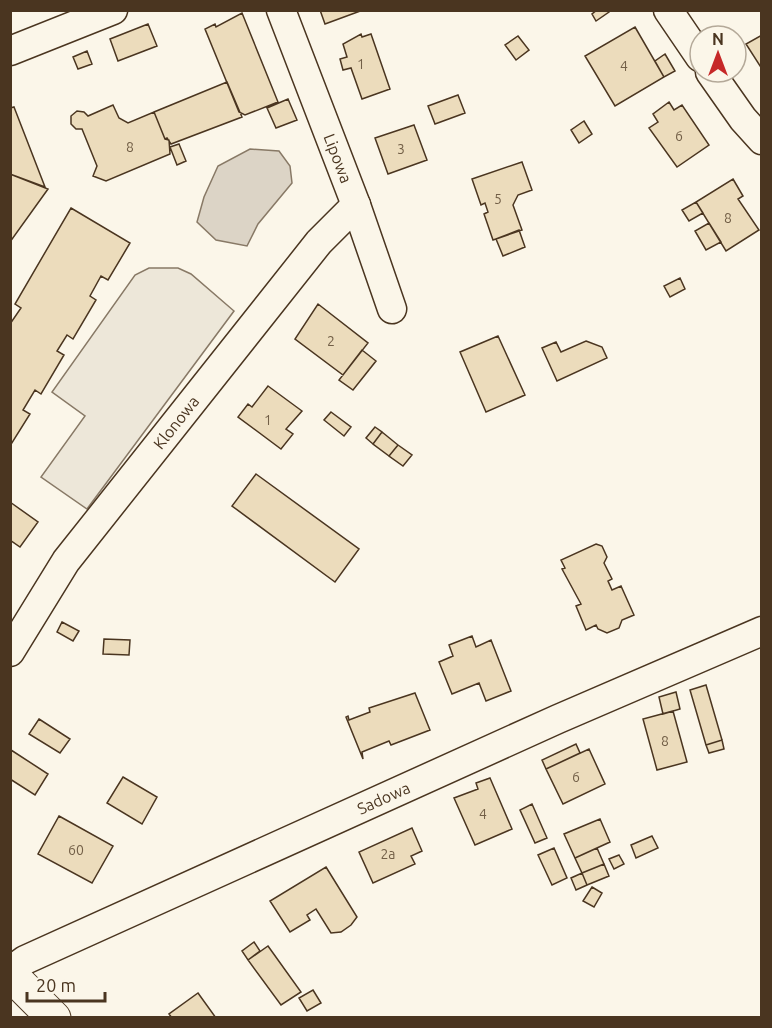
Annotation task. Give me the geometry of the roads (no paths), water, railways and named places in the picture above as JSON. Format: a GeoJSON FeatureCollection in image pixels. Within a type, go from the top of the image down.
{"type":"FeatureCollection","features":[{"type":"Feature","properties":{"kind":"main road"},"geometry":{"type":"LineString","coordinates":[[10,973],[54,1017]]}},
{"type":"Feature","properties":{"kind":"street"},"geometry":{"type":"LineString","coordinates":[[10,51],[113,10]]}},
{"type":"Feature","properties":{"kind":"street","name":"Lipowa"},"geometry":{"type":"LineString","coordinates":[[281,10],[356,205],[392,309]]}},
{"type":"Feature","properties":{"kind":"street"},"geometry":{"type":"LineString","coordinates":[[668,10],[688,39]]}},
{"type":"Feature","properties":{"kind":"street"},"geometry":{"type":"LineString","coordinates":[[718,84],[743,119],[762,140]]}},
{"type":"Feature","properties":{"kind":"street","name":"Klonowa"},"geometry":{"type":"LineString","coordinates":[[10,652],[66,561],[319,242],[356,205]]}},
{"type":"Feature","properties":{"kind":"street","name":"Sadowa"},"geometry":{"type":"LineString","coordinates":[[10,973],[25,960],[558,719],[762,632]]}}]}
